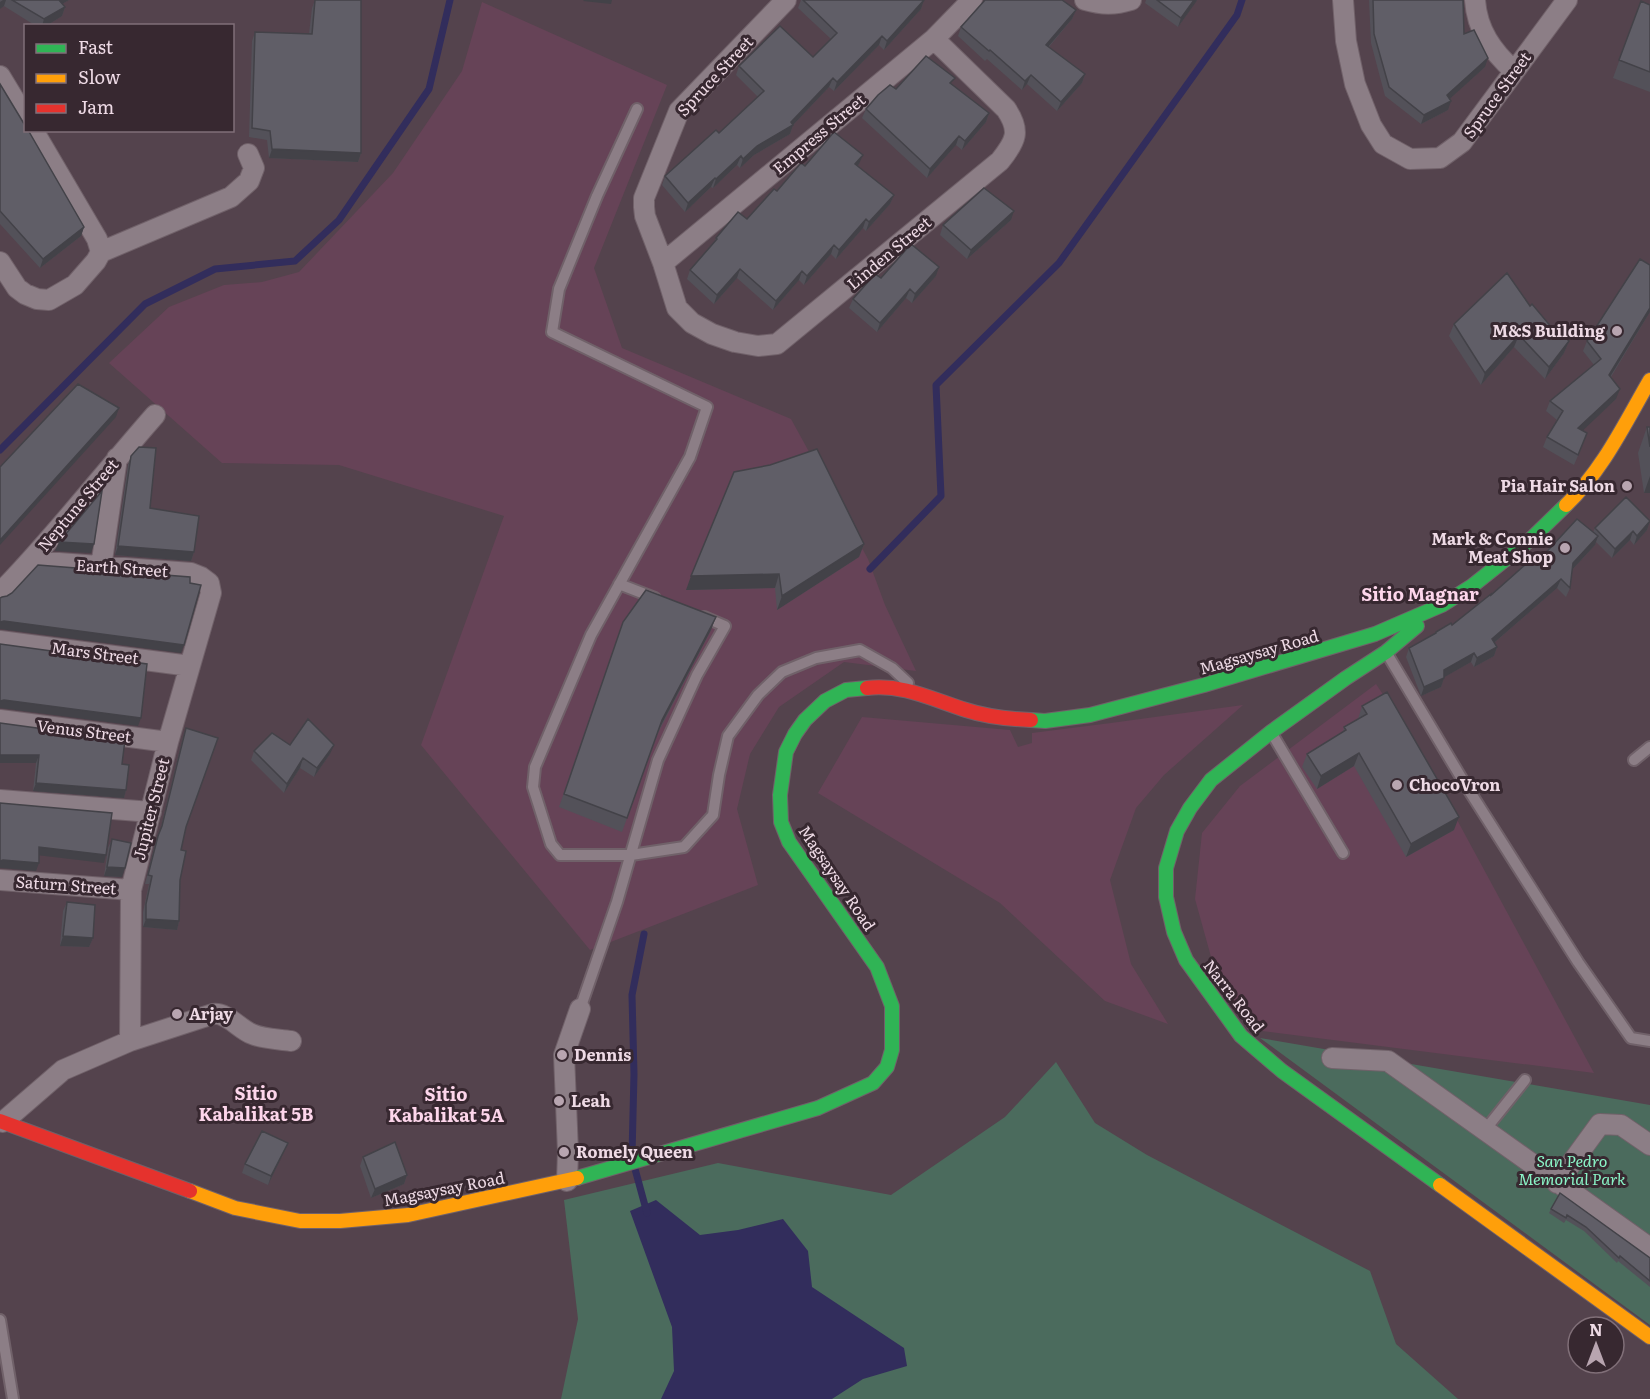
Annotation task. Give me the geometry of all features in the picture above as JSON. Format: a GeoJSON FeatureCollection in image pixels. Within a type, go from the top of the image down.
{"type":"FeatureCollection","features":[{"type":"Feature","properties":{"kind":"main road","name":"Magsaysay Road"},"geometry":{"type":"LineString","coordinates":[[1,1122],[235,1208],[300,1221],[340,1221],[408,1215],[567,1181],[818,1108],[873,1083],[887,1067],[892,1050],[893,1024],[892,1006],[877,967],[789,842],[781,822],[780,795],[786,752],[800,727],[825,701],[846,690],[882,686],[915,691],[968,711],[1008,719],[1045,721],[1090,715],[1204,685],[1376,634],[1442,605],[1472,586],[1531,539],[1581,491],[1599,468],[1650,380]]}},
{"type":"Feature","properties":{"kind":"main road","name":"Narra Road"},"geometry":{"type":"LineString","coordinates":[[1442,605],[1386,652],[1271,732],[1212,780],[1190,808],[1177,831],[1166,868],[1166,897],[1174,932],[1186,960],[1241,1036],[1282,1071],[1650,1337]]}},
{"type":"Feature","properties":{"kind":"street","name":"Spruce Street"},"geometry":{"type":"LineString","coordinates":[[663,263],[645,216],[644,198],[675,120],[685,105],[786,0]]}},
{"type":"Feature","properties":{"kind":"street","name":"Empress Street"},"geometry":{"type":"LineString","coordinates":[[663,263],[934,39],[972,0]]}},
{"type":"Feature","properties":{"kind":"street"},"geometry":{"type":"LineString","coordinates":[[1085,0],[1098,4],[1114,4],[1131,0]]}},
{"type":"Feature","properties":{"kind":"street","name":"Spruce Street"},"geometry":{"type":"LineString","coordinates":[[1343,0],[1346,41],[1354,84],[1371,125],[1383,144],[1410,159],[1440,158],[1462,142],[1567,0]]}},
{"type":"Feature","properties":{"kind":"street"},"geometry":{"type":"LineString","coordinates":[[1475,0],[1476,12],[1484,36],[1497,55],[1514,71]]}},
{"type":"Feature","properties":{"kind":"street","name":"Linden Street"},"geometry":{"type":"LineString","coordinates":[[663,263],[677,308],[692,323],[712,334],[735,342],[758,346],[777,344],[795,331],[1000,161],[1010,148],[1016,133],[1013,121],[1006,109],[934,39]]}},
{"type":"Feature","properties":{"kind":"street"},"geometry":{"type":"LineString","coordinates":[[0,76],[24,115]]}},
{"type":"Feature","properties":{"kind":"street"},"geometry":{"type":"LineString","coordinates":[[34,132],[97,239],[101,252]]}},
{"type":"Feature","properties":{"kind":"street"},"geometry":{"type":"LineString","coordinates":[[3,273],[25,294],[37,299],[50,300],[75,285],[101,252],[231,197],[249,181],[254,168],[248,154]]}},
{"type":"Feature","properties":{"kind":"street","name":"Neptune Street"},"geometry":{"type":"LineString","coordinates":[[0,594],[32,561],[154,416]]}},
{"type":"Feature","properties":{"kind":"street"},"geometry":{"type":"LineString","coordinates":[[101,567],[117,458]]}},
{"type":"Feature","properties":{"kind":"street","name":"Earth Street"},"geometry":{"type":"LineString","coordinates":[[32,561],[191,573],[209,583]]}},
{"type":"Feature","properties":{"kind":"street","name":"Jupiter Street"},"geometry":{"type":"LineString","coordinates":[[130,1041],[132,890],[168,742],[211,593],[209,583]]}},
{"type":"Feature","properties":{"kind":"street","name":"Mars Street"},"geometry":{"type":"LineString","coordinates":[[0,641],[190,666]]}},
{"type":"Feature","properties":{"kind":"street","name":"Venus Street"},"geometry":{"type":"LineString","coordinates":[[0,720],[168,742]]}},
{"type":"Feature","properties":{"kind":"street"},"geometry":{"type":"LineString","coordinates":[[0,800],[151,812]]}},
{"type":"Feature","properties":{"kind":"street","name":"Saturn Street"},"geometry":{"type":"LineString","coordinates":[[0,880],[132,890]]}},
{"type":"Feature","properties":{"kind":"street"},"geometry":{"type":"LineString","coordinates":[[567,1181],[564,1055],[580,1009]]}},
{"type":"Feature","properties":{"kind":"street"},"geometry":{"type":"LineString","coordinates":[[1,1122],[63,1070],[130,1041],[217,1013],[251,1034],[291,1041]]}},
{"type":"Feature","properties":{"kind":"street"},"geometry":{"type":"LineString","coordinates":[[1332,1058],[1388,1061],[1650,1248]]}},
{"type":"Feature","properties":{"kind":"street"},"geometry":{"type":"LineString","coordinates":[[1557,1183],[1600,1124],[1621,1125],[1650,1145]]}},
{"type":"Feature","properties":{"kind":"lane"},"geometry":{"type":"LineString","coordinates":[[637,109],[597,196],[559,289],[552,332],[707,407],[690,457],[591,635],[535,767],[532,787],[551,844],[560,855],[631,855],[684,847],[713,815],[728,736],[758,695],[782,672],[816,658],[860,650],[892,668],[915,691]]}},
{"type":"Feature","properties":{"kind":"lane"},"geometry":{"type":"LineString","coordinates":[[620,584],[662,601]]}},
{"type":"Feature","properties":{"kind":"lane"},"geometry":{"type":"LineString","coordinates":[[580,1009],[617,902],[658,760],[696,675],[725,626],[693,613]]}},
{"type":"Feature","properties":{"kind":"lane"},"geometry":{"type":"LineString","coordinates":[[1386,652],[1465,784],[1578,962],[1631,1038],[1650,1041]]}},
{"type":"Feature","properties":{"kind":"lane"},"geometry":{"type":"LineString","coordinates":[[1271,732],[1343,854]]}},
{"type":"Feature","properties":{"kind":"lane"},"geometry":{"type":"LineString","coordinates":[[1634,760],[1650,747]]}},
{"type":"Feature","properties":{"kind":"lane"},"geometry":{"type":"LineString","coordinates":[[1485,1130],[1525,1080]]}},
{"type":"Feature","properties":{"kind":"lane"},"geometry":{"type":"LineString","coordinates":[[0,1320],[13,1399]]}},
{"type":"Feature","properties":{"kind":"shaded area"},"geometry":{"type":"Polygon","coordinates":[[[482,2],[667,85],[594,268],[622,348],[791,419],[868,559],[885,605],[916,671],[844,662],[779,707],[750,754],[737,809],[758,885],[590,950],[421,745],[504,516],[339,465],[222,463],[109,363],[169,307],[224,285],[262,282],[299,272],[393,173],[462,71],[482,2]]]}},
{"type":"Feature","properties":{"kind":"shaded area"},"geometry":{"type":"Polygon","coordinates":[[[1376,684],[1416,744],[1594,1073],[1247,1029],[1213,964],[1195,899],[1202,833],[1240,786],[1376,684]]]}},
{"type":"Feature","properties":{"kind":"shaded area"},"geometry":{"type":"Polygon","coordinates":[[[1243,705],[1164,775],[1136,808],[1110,880],[1131,964],[1168,1024],[1105,1001],[1000,903],[818,793],[862,717],[1010,730],[1018,747],[1032,743],[1032,733],[1243,705]]]}},
{"type":"Feature","properties":{"kind":"shaded area"},"geometry":{"type":"Polygon","coordinates":[[[656,1200],[700,1235],[738,1230],[783,1219],[808,1251],[812,1287],[904,1348],[907,1366],[863,1379],[832,1399],[661,1399],[674,1371],[672,1327],[630,1211],[656,1200]]]}},
{"type":"Feature","properties":{"kind":"green space","name":"San Pedro Memorial Park"},"geometry":{"type":"Polygon","coordinates":[[[1260,1038],[1650,1105],[1650,1325],[1260,1038]]]}},
{"type":"Feature","properties":{"kind":"green space"},"geometry":{"type":"Polygon","coordinates":[[[1056,1062],[1095,1123],[1147,1155],[1370,1271],[1396,1344],[1458,1399],[561,1399],[578,1319],[564,1200],[718,1163],[891,1195],[1005,1117],[1056,1062]]]}},
{"type":"Feature","properties":{"kind":"building"},"geometry":{"type":"Polygon","coordinates":[[[12,0],[59,0],[65,7],[44,19],[12,0]]]}},
{"type":"Feature","properties":{"kind":"building"},"geometry":{"type":"Polygon","coordinates":[[[315,0],[361,0],[361,153],[272,149],[270,131],[252,128],[255,32],[312,34],[315,0]]]}},
{"type":"Feature","properties":{"kind":"building"},"geometry":{"type":"Polygon","coordinates":[[[803,0],[924,0],[887,41],[882,36],[837,82],[833,78],[791,122],[793,125],[757,146],[743,159],[741,156],[688,203],[665,176],[716,130],[719,133],[764,91],[739,66],[780,26],[813,57],[837,33],[803,0]]]}},
{"type":"Feature","properties":{"kind":"building"},"geometry":{"type":"Polygon","coordinates":[[[985,0],[1062,0],[1076,10],[1046,45],[1085,74],[1061,102],[1031,75],[1025,81],[961,27],[985,0]]]}},
{"type":"Feature","properties":{"kind":"building"},"geometry":{"type":"Polygon","coordinates":[[[1157,0],[1194,0],[1181,18],[1157,0]]]}},
{"type":"Feature","properties":{"kind":"building"},"geometry":{"type":"Polygon","coordinates":[[[1373,0],[1463,0],[1464,34],[1474,30],[1488,58],[1447,95],[1451,101],[1424,115],[1389,87],[1374,34],[1373,0]]]}},
{"type":"Feature","properties":{"kind":"building"},"geometry":{"type":"Polygon","coordinates":[[[1641,1],[1650,5],[1650,72],[1619,60],[1641,1]]]}},
{"type":"Feature","properties":{"kind":"building"},"geometry":{"type":"Polygon","coordinates":[[[926,56],[955,78],[950,83],[989,113],[965,141],[959,136],[930,169],[866,109],[890,85],[896,89],[926,56]]]}},
{"type":"Feature","properties":{"kind":"building"},"geometry":{"type":"Polygon","coordinates":[[[0,84],[24,124],[24,132],[29,132],[84,227],[43,259],[0,211],[0,84]]]}},
{"type":"Feature","properties":{"kind":"building"},"geometry":{"type":"Polygon","coordinates":[[[834,132],[863,155],[855,164],[894,195],[869,222],[866,219],[839,250],[834,245],[807,276],[802,271],[776,301],[740,269],[717,295],[690,270],[738,212],[747,219],[774,189],[777,191],[801,163],[805,166],[834,132]]]}},
{"type":"Feature","properties":{"kind":"building"},"geometry":{"type":"Polygon","coordinates":[[[984,188],[1014,211],[971,250],[943,225],[984,188]]]}},
{"type":"Feature","properties":{"kind":"building"},"geometry":{"type":"Polygon","coordinates":[[[911,244],[939,267],[915,294],[910,289],[880,323],[853,299],[875,274],[881,278],[911,244]]]}},
{"type":"Feature","properties":{"kind":"building"},"geometry":{"type":"Polygon","coordinates":[[[1640,259],[1650,265],[1650,308],[1609,375],[1620,389],[1578,428],[1587,433],[1578,455],[1547,437],[1563,411],[1550,401],[1601,359],[1587,341],[1640,259]]]}},
{"type":"Feature","properties":{"kind":"building"},"geometry":{"type":"Polygon","coordinates":[[[1507,273],[1530,306],[1532,304],[1552,328],[1554,326],[1569,341],[1549,367],[1519,335],[1485,373],[1454,324],[1507,273]]]}},
{"type":"Feature","properties":{"kind":"building"},"geometry":{"type":"Polygon","coordinates":[[[78,384],[119,408],[0,540],[0,467],[78,384]]]}},
{"type":"Feature","properties":{"kind":"building"},"geometry":{"type":"Polygon","coordinates":[[[1647,427],[1650,427],[1650,447],[1647,427]]]}},
{"type":"Feature","properties":{"kind":"building"},"geometry":{"type":"Polygon","coordinates":[[[139,447],[156,448],[150,508],[199,516],[194,552],[118,546],[131,456],[139,447]]]}},
{"type":"Feature","properties":{"kind":"building"},"geometry":{"type":"Polygon","coordinates":[[[817,449],[864,544],[782,596],[779,574],[691,576],[734,472],[770,465],[817,449]]]}},
{"type":"Feature","properties":{"kind":"building"},"geometry":{"type":"Polygon","coordinates":[[[102,491],[94,544],[59,542],[102,491]]]}},
{"type":"Feature","properties":{"kind":"building"},"geometry":{"type":"Polygon","coordinates":[[[1626,497],[1650,521],[1637,536],[1633,531],[1615,549],[1595,528],[1626,497]]]}},
{"type":"Feature","properties":{"kind":"building"},"geometry":{"type":"Polygon","coordinates":[[[1577,519],[1598,536],[1573,563],[1570,588],[1561,579],[1492,639],[1497,647],[1477,658],[1474,653],[1444,670],[1444,678],[1424,687],[1409,648],[1451,623],[1452,625],[1491,595],[1536,555],[1540,559],[1577,519]]]}},
{"type":"Feature","properties":{"kind":"building"},"geometry":{"type":"Polygon","coordinates":[[[38,565],[190,577],[190,583],[201,585],[184,645],[0,622],[0,598],[12,593],[38,565]]]}},
{"type":"Feature","properties":{"kind":"building"},"geometry":{"type":"Polygon","coordinates":[[[646,590],[716,617],[662,720],[627,818],[564,794],[623,622],[646,590]]]}},
{"type":"Feature","properties":{"kind":"building"},"geometry":{"type":"Polygon","coordinates":[[[0,644],[147,664],[141,718],[0,701],[0,644]]]}},
{"type":"Feature","properties":{"kind":"building","name":"ChocoVron"},"geometry":{"type":"Polygon","coordinates":[[[1387,692],[1459,817],[1411,844],[1359,753],[1321,776],[1307,754],[1346,730],[1344,727],[1367,714],[1362,706],[1387,692]]]}},
{"type":"Feature","properties":{"kind":"building"},"geometry":{"type":"Polygon","coordinates":[[[308,719],[334,745],[317,768],[303,758],[287,784],[254,751],[272,733],[290,745],[308,719]]]}},
{"type":"Feature","properties":{"kind":"building"},"geometry":{"type":"Polygon","coordinates":[[[0,723],[125,740],[122,764],[129,765],[126,790],[36,783],[39,755],[0,755],[0,723]]]}},
{"type":"Feature","properties":{"kind":"building"},"geometry":{"type":"Polygon","coordinates":[[[186,728],[218,738],[186,827],[181,850],[186,851],[180,880],[179,921],[146,919],[146,904],[152,876],[148,875],[186,728]]]}},
{"type":"Feature","properties":{"kind":"building"},"geometry":{"type":"Polygon","coordinates":[[[0,803],[112,813],[106,855],[39,847],[39,863],[0,861],[0,803]]]}},
{"type":"Feature","properties":{"kind":"building"},"geometry":{"type":"Polygon","coordinates":[[[112,839],[131,843],[125,868],[107,867],[112,839]]]}},
{"type":"Feature","properties":{"kind":"building"},"geometry":{"type":"Polygon","coordinates":[[[67,902],[95,905],[93,938],[63,936],[67,902]]]}},
{"type":"Feature","properties":{"kind":"building"},"geometry":{"type":"Polygon","coordinates":[[[262,1131],[288,1143],[271,1176],[245,1164],[262,1131]]]}},
{"type":"Feature","properties":{"kind":"building"},"geometry":{"type":"Polygon","coordinates":[[[395,1142],[407,1175],[375,1189],[363,1157],[395,1142]]]}},
{"type":"Feature","properties":{"kind":"building"},"geometry":{"type":"Polygon","coordinates":[[[1560,1193],[1650,1258],[1650,1281],[1620,1256],[1619,1258],[1586,1227],[1567,1215],[1566,1218],[1551,1209],[1560,1193]]]}},
{"type":"Feature","properties":{"kind":"waterway"},"geometry":{"type":"LineString","coordinates":[[0,450],[145,304],[215,269],[295,261],[339,220],[429,89],[450,0]]}},
{"type":"Feature","properties":{"kind":"waterway"},"geometry":{"type":"LineString","coordinates":[[870,569],[941,496],[936,385],[1059,263],[1237,15],[1242,0]]}},
{"type":"Feature","properties":{"kind":"waterway"},"geometry":{"type":"LineString","coordinates":[[632,1155],[634,1074],[632,995],[644,934]]}},
{"type":"Feature","properties":{"kind":"waterway"},"geometry":{"type":"LineString","coordinates":[[635,1169],[647,1213]]}},
{"type":"Feature","properties":{"kind":"traffic: fast"},"geometry":{"type":"LineString","coordinates":[[1031,720],[1045,721],[1090,715],[1204,685],[1375,634],[1442,605],[1472,586],[1531,539],[1566,505]]}},
{"type":"Feature","properties":{"kind":"traffic: fast"},"geometry":{"type":"LineString","coordinates":[[1417,626],[1386,652],[1271,732],[1211,780],[1190,808],[1177,831],[1166,868],[1166,897],[1174,932],[1186,960],[1241,1036],[1282,1071],[1440,1185]]}},
{"type":"Feature","properties":{"kind":"traffic: fast"},"geometry":{"type":"LineString","coordinates":[[577,1178],[818,1108],[873,1083],[887,1067],[892,1050],[892,1006],[877,967],[789,842],[781,822],[780,795],[786,752],[795,734],[805,720],[825,701],[846,690],[867,688]]}},
{"type":"Feature","properties":{"kind":"traffic: slow"},"geometry":{"type":"LineString","coordinates":[[1566,505],[1602,461],[1650,380]]}},
{"type":"Feature","properties":{"kind":"traffic: slow"},"geometry":{"type":"LineString","coordinates":[[190,1191],[235,1208],[300,1221],[340,1221],[408,1215],[577,1178]]}},
{"type":"Feature","properties":{"kind":"traffic: slow"},"geometry":{"type":"LineString","coordinates":[[1440,1185],[1650,1337]]}},
{"type":"Feature","properties":{"kind":"traffic: jam"},"geometry":{"type":"LineString","coordinates":[[867,688],[905,690],[982,714],[1031,720]]}},
{"type":"Feature","properties":{"kind":"traffic: jam"},"geometry":{"type":"LineString","coordinates":[[0,1121],[190,1191]]}},
{"type":"Feature","properties":{"kind":"place","name":"M&S Building"},"geometry":{"type":"Point","coordinates":[1617,331]}},
{"type":"Feature","properties":{"kind":"place","name":"Pia Hair Salon"},"geometry":{"type":"Point","coordinates":[1627,486]}},
{"type":"Feature","properties":{"kind":"place","name":"Mark & Connie Meat Shop"},"geometry":{"type":"Point","coordinates":[1565,548]}},
{"type":"Feature","properties":{"kind":"place","name":"ChocoVron"},"geometry":{"type":"Point","coordinates":[1397,785]}},
{"type":"Feature","properties":{"kind":"place","name":"Arjay"},"geometry":{"type":"Point","coordinates":[177,1014]}},
{"type":"Feature","properties":{"kind":"place","name":"Dennis"},"geometry":{"type":"Point","coordinates":[562,1055]}},
{"type":"Feature","properties":{"kind":"place","name":"Leah"},"geometry":{"type":"Point","coordinates":[559,1101]}},
{"type":"Feature","properties":{"kind":"place","name":"Romely Queen"},"geometry":{"type":"Point","coordinates":[564,1152]}},
{"type":"Feature","properties":{"kind":"district","name":"Sitio Magnar"},"geometry":{"type":"Point","coordinates":[1420,595]}},
{"type":"Feature","properties":{"kind":"district","name":"Sitio Kabalikat 5B"},"geometry":{"type":"Point","coordinates":[256,1104]}},
{"type":"Feature","properties":{"kind":"district","name":"Sitio Kabalikat 5A"},"geometry":{"type":"Point","coordinates":[446,1105]}}]}
